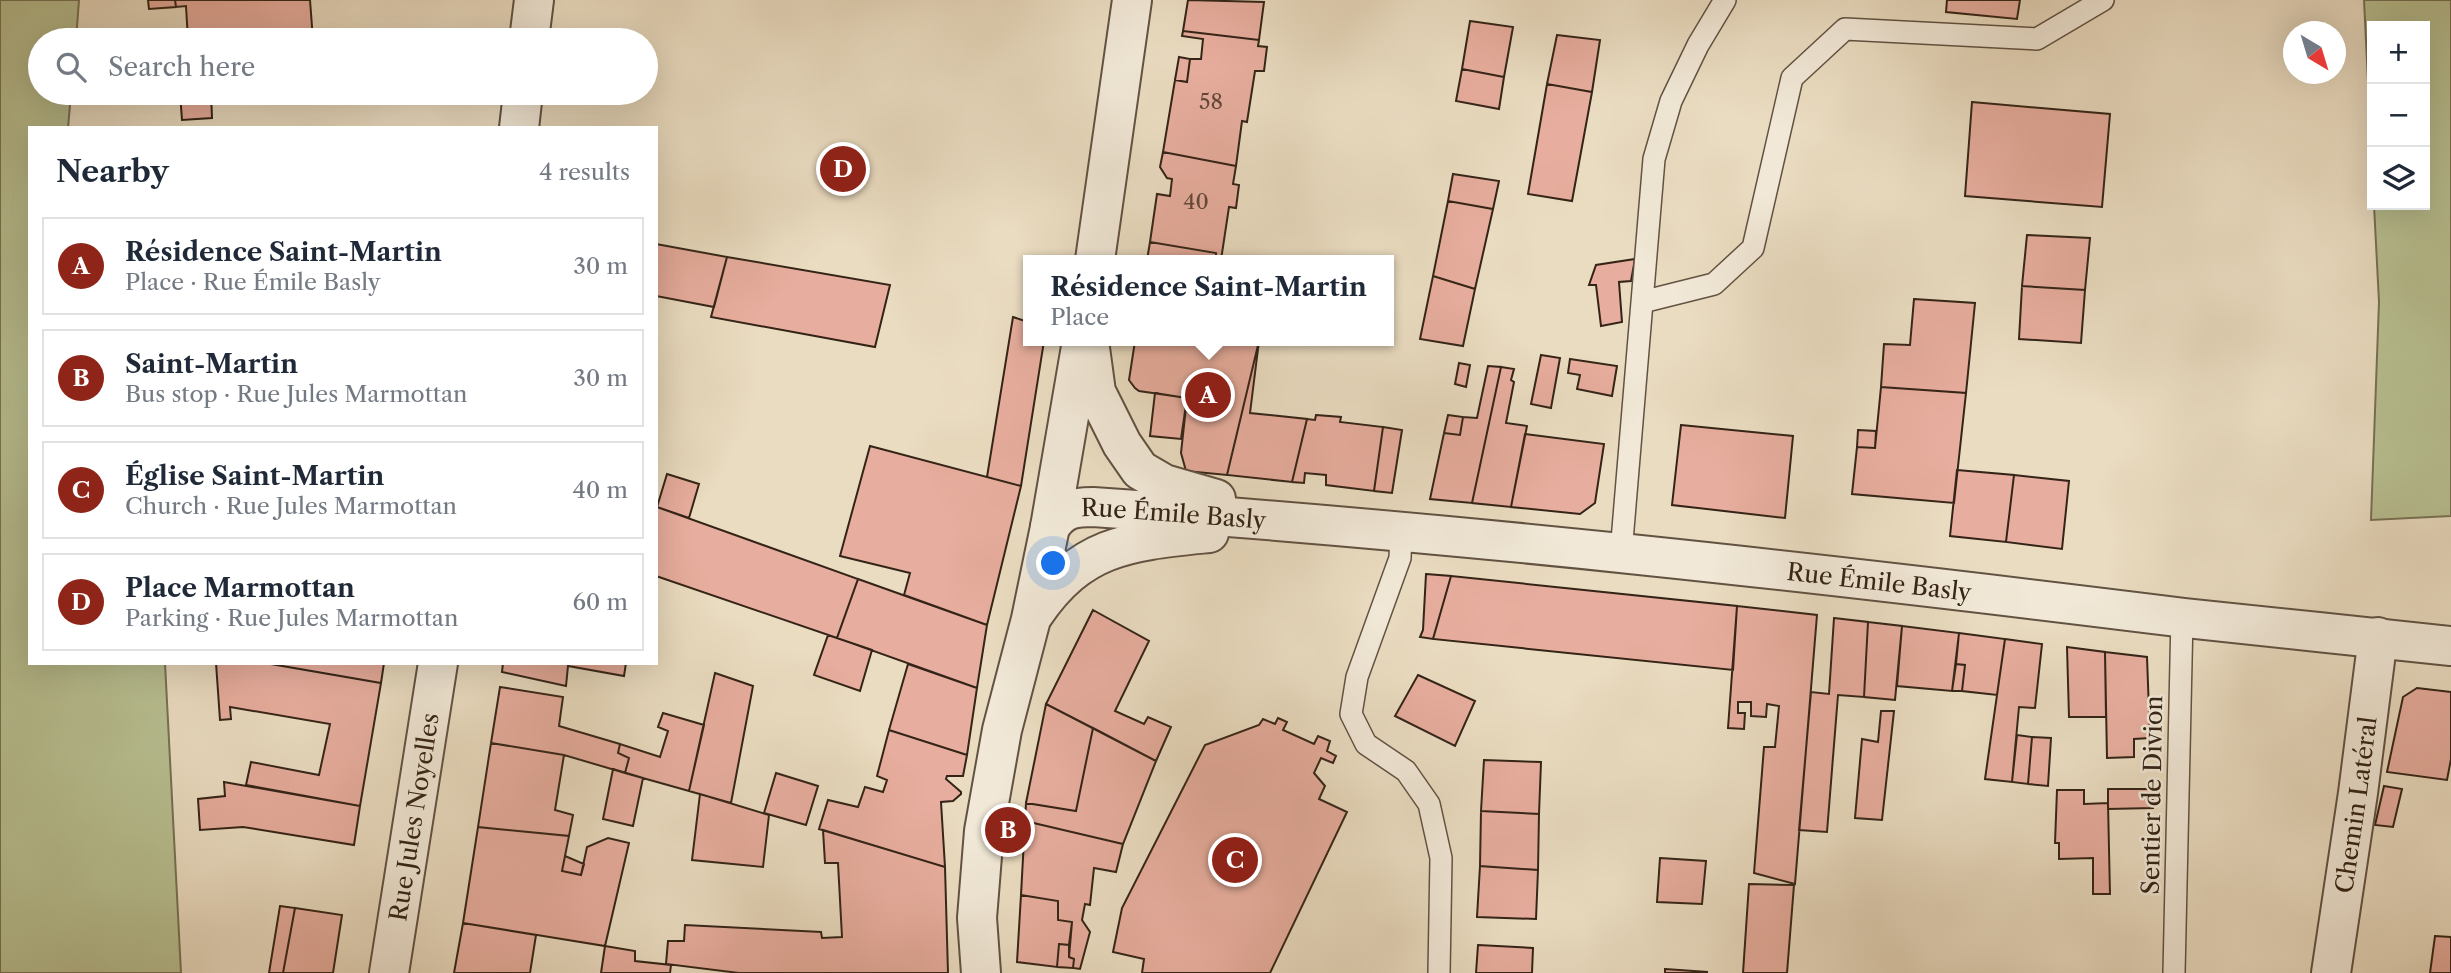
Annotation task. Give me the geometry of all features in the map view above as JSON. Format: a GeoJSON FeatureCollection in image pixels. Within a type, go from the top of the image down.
{"type":"FeatureCollection","features":[{"type":"Feature","properties":{"kind":"street"},"geometry":{"type":"LineString","coordinates":[[530,28],[534,0]]}},
{"type":"Feature","properties":{"kind":"street"},"geometry":{"type":"LineString","coordinates":[[1096,255],[1132,0]]}},
{"type":"Feature","properties":{"kind":"street"},"geometry":{"type":"LineString","coordinates":[[519,126],[522,105]]}},
{"type":"Feature","properties":{"kind":"street"},"geometry":{"type":"LineString","coordinates":[[981,973],[977,918],[984,831],[1002,730],[1031,619],[1050,527],[1081,346]]}},
{"type":"Feature","properties":{"kind":"street","name":"Rue Émile Basly"},"geometry":{"type":"LineString","coordinates":[[1091,346],[1096,392],[1122,444],[1140,470],[1164,484],[1307,522]]}},
{"type":"Feature","properties":{"kind":"street","name":"Rue Émile Basly"},"geometry":{"type":"LineString","coordinates":[[1050,527],[1058,516],[1071,507],[1307,522],[1621,553],[2451,646]]}},
{"type":"Feature","properties":{"kind":"street","name":"Rue Émile Basly"},"geometry":{"type":"LineString","coordinates":[[1031,619],[1049,591],[1071,571],[1094,556],[1132,542],[1166,536],[1307,522]]}},
{"type":"Feature","properties":{"kind":"street","name":"Chemin Latéral"},"geometry":{"type":"LineString","coordinates":[[2331,973],[2378,637]]}},
{"type":"Feature","properties":{"kind":"street","name":"Rue Jules Noyelles"},"geometry":{"type":"LineString","coordinates":[[389,973],[438,665]]}},
{"type":"Feature","properties":{"kind":"lane"},"geometry":{"type":"LineString","coordinates":[[1621,553],[1654,159],[1671,101],[1698,45],[1725,0]]}},
{"type":"Feature","properties":{"kind":"lane"},"geometry":{"type":"LineString","coordinates":[[1642,302],[1714,284],[1753,248],[1792,78],[1845,29],[2037,39],[2103,0]]}},
{"type":"Feature","properties":{"kind":"lane"},"geometry":{"type":"LineString","coordinates":[[1401,531],[1400,558],[1357,677],[1351,714],[1366,744],[1406,771],[1429,804],[1441,858],[1439,973]]}},
{"type":"Feature","properties":{"kind":"lane","name":"Sentier de Divion"},"geometry":{"type":"LineString","coordinates":[[2174,973],[2182,617]]}},
{"type":"Feature","properties":{"kind":"green space"},"geometry":{"type":"Polygon","coordinates":[[[0,0],[79,0],[77,28],[28,28],[28,105],[70,105],[68,126],[28,126],[28,665],[165,665],[181,973],[0,973],[0,0]]]}},
{"type":"Feature","properties":{"kind":"green space"},"geometry":{"type":"Polygon","coordinates":[[[2364,0],[2451,0],[2451,516],[2371,520],[2379,302],[2374,210],[2430,210],[2430,21],[2367,21],[2367,61],[2364,0]]]}},
{"type":"Feature","properties":{"kind":"building"},"geometry":{"type":"Polygon","coordinates":[[[148,0],[175,0],[176,7],[149,9],[148,0]]]}},
{"type":"Feature","properties":{"kind":"building"},"geometry":{"type":"Polygon","coordinates":[[[175,0],[310,0],[312,28],[187,28],[186,6],[176,7],[175,0]]]}},
{"type":"Feature","properties":{"kind":"building"},"geometry":{"type":"Polygon","coordinates":[[[1188,0],[1264,2],[1259,40],[1183,31],[1188,0]]]}},
{"type":"Feature","properties":{"kind":"building"},"geometry":{"type":"Polygon","coordinates":[[[1947,0],[2020,0],[2017,19],[1946,12],[1947,0]]]}},
{"type":"Feature","properties":{"kind":"building"},"geometry":{"type":"Polygon","coordinates":[[[1470,21],[1513,27],[1504,77],[1462,69],[1470,21]]]}},
{"type":"Feature","properties":{"kind":"building"},"geometry":{"type":"Polygon","coordinates":[[[1183,31],[1259,40],[1258,46],[1267,47],[1264,71],[1255,71],[1247,122],[1242,121],[1236,166],[1163,152],[1175,80],[1187,82],[1190,59],[1201,59],[1203,39],[1182,36],[1183,31]]]}},
{"type":"Feature","properties":{"kind":"building"},"geometry":{"type":"Polygon","coordinates":[[[1557,35],[1600,40],[1592,92],[1547,84],[1557,35]]]}},
{"type":"Feature","properties":{"kind":"building"},"geometry":{"type":"Polygon","coordinates":[[[1179,57],[1190,59],[1187,82],[1175,80],[1179,57]]]}},
{"type":"Feature","properties":{"kind":"building"},"geometry":{"type":"Polygon","coordinates":[[[1462,69],[1504,77],[1499,109],[1456,101],[1462,69]]]}},
{"type":"Feature","properties":{"kind":"building"},"geometry":{"type":"Polygon","coordinates":[[[1547,84],[1592,92],[1572,201],[1528,194],[1547,84]]]}},
{"type":"Feature","properties":{"kind":"building"},"geometry":{"type":"Polygon","coordinates":[[[1972,102],[2110,114],[2102,207],[1965,196],[1972,102]]]}},
{"type":"Feature","properties":{"kind":"building"},"geometry":{"type":"Polygon","coordinates":[[[181,105],[211,105],[212,118],[182,120],[181,105]]]}},
{"type":"Feature","properties":{"kind":"building"},"geometry":{"type":"Polygon","coordinates":[[[1163,152],[1236,166],[1233,184],[1239,185],[1236,208],[1229,207],[1222,255],[1150,242],[1157,194],[1170,196],[1172,179],[1167,178],[1160,167],[1163,152]]]}},
{"type":"Feature","properties":{"kind":"building"},"geometry":{"type":"Polygon","coordinates":[[[1453,174],[1499,181],[1493,209],[1448,201],[1453,174]]]}},
{"type":"Feature","properties":{"kind":"building"},"geometry":{"type":"Polygon","coordinates":[[[1448,201],[1493,209],[1475,289],[1433,276],[1448,201]]]}},
{"type":"Feature","properties":{"kind":"building"},"geometry":{"type":"Polygon","coordinates":[[[2027,235],[2090,238],[2085,290],[2022,286],[2027,235]]]}},
{"type":"Feature","properties":{"kind":"building"},"geometry":{"type":"Polygon","coordinates":[[[1150,242],[1216,253],[1216,255],[1148,255],[1150,242]]]}},
{"type":"Feature","properties":{"kind":"building"},"geometry":{"type":"Polygon","coordinates":[[[658,244],[727,257],[714,307],[658,296],[658,244]]]}},
{"type":"Feature","properties":{"kind":"building"},"geometry":{"type":"Polygon","coordinates":[[[727,257],[890,285],[875,347],[711,317],[727,257]]]}},
{"type":"Feature","properties":{"kind":"building"},"geometry":{"type":"Polygon","coordinates":[[[1635,259],[1631,281],[1619,282],[1622,322],[1601,326],[1596,285],[1589,285],[1596,265],[1635,259]]]}},
{"type":"Feature","properties":{"kind":"building"},"geometry":{"type":"Polygon","coordinates":[[[1433,276],[1475,289],[1463,346],[1420,339],[1433,276]]]}},
{"type":"Feature","properties":{"kind":"building"},"geometry":{"type":"Polygon","coordinates":[[[2022,286],[2085,290],[2081,343],[2019,339],[2022,286]]]}},
{"type":"Feature","properties":{"kind":"building"},"geometry":{"type":"Polygon","coordinates":[[[1914,299],[1975,303],[1966,393],[1881,387],[1884,344],[1910,345],[1914,299]]]}},
{"type":"Feature","properties":{"kind":"building"},"geometry":{"type":"Polygon","coordinates":[[[1013,317],[1023,320],[1023,346],[1043,346],[1021,486],[987,477],[1013,317]]]}},
{"type":"Feature","properties":{"kind":"building"},"geometry":{"type":"Polygon","coordinates":[[[1134,346],[1258,346],[1227,475],[1186,471],[1181,453],[1187,398],[1139,391],[1129,380],[1134,346]]]}},
{"type":"Feature","properties":{"kind":"building"},"geometry":{"type":"Polygon","coordinates":[[[1258,346],[1250,413],[1307,419],[1292,482],[1227,475],[1258,346]]]}},
{"type":"Feature","properties":{"kind":"building"},"geometry":{"type":"Polygon","coordinates":[[[1541,355],[1560,358],[1551,408],[1531,404],[1541,355]]]}},
{"type":"Feature","properties":{"kind":"building"},"geometry":{"type":"Polygon","coordinates":[[[1570,359],[1617,366],[1612,396],[1577,389],[1580,375],[1568,373],[1570,359]]]}},
{"type":"Feature","properties":{"kind":"building"},"geometry":{"type":"Polygon","coordinates":[[[1459,363],[1470,365],[1466,387],[1455,384],[1459,363]]]}},
{"type":"Feature","properties":{"kind":"building"},"geometry":{"type":"Polygon","coordinates":[[[1488,366],[1501,367],[1472,503],[1430,499],[1444,433],[1460,435],[1463,417],[1477,418],[1488,366]]]}},
{"type":"Feature","properties":{"kind":"building"},"geometry":{"type":"Polygon","coordinates":[[[1501,367],[1514,369],[1506,423],[1527,426],[1511,507],[1472,503],[1501,367]]]}},
{"type":"Feature","properties":{"kind":"building"},"geometry":{"type":"Polygon","coordinates":[[[1881,387],[1966,393],[1954,503],[1852,494],[1857,447],[1875,448],[1881,387]]]}},
{"type":"Feature","properties":{"kind":"building"},"geometry":{"type":"Polygon","coordinates":[[[1155,393],[1187,398],[1181,439],[1150,436],[1155,393]]]}},
{"type":"Feature","properties":{"kind":"building"},"geometry":{"type":"Polygon","coordinates":[[[1316,415],[1341,417],[1340,422],[1383,427],[1374,491],[1326,485],[1326,475],[1305,473],[1304,483],[1292,482],[1307,419],[1315,420],[1316,415]]]}},
{"type":"Feature","properties":{"kind":"building"},"geometry":{"type":"Polygon","coordinates":[[[1448,415],[1463,417],[1460,435],[1444,433],[1448,415]]]}},
{"type":"Feature","properties":{"kind":"building"},"geometry":{"type":"Polygon","coordinates":[[[1681,425],[1793,436],[1785,518],[1672,505],[1681,425]]]}},
{"type":"Feature","properties":{"kind":"building"},"geometry":{"type":"Polygon","coordinates":[[[1383,427],[1402,430],[1392,493],[1374,491],[1383,427]]]}},
{"type":"Feature","properties":{"kind":"building"},"geometry":{"type":"Polygon","coordinates":[[[1858,430],[1876,431],[1875,448],[1857,447],[1858,430]]]}},
{"type":"Feature","properties":{"kind":"building"},"geometry":{"type":"Polygon","coordinates":[[[1525,434],[1604,444],[1595,503],[1580,514],[1511,507],[1525,434]]]}},
{"type":"Feature","properties":{"kind":"building"},"geometry":{"type":"Polygon","coordinates":[[[870,446],[1021,486],[987,625],[904,595],[910,573],[840,556],[870,446]]]}},
{"type":"Feature","properties":{"kind":"building"},"geometry":{"type":"Polygon","coordinates":[[[1957,470],[2014,475],[2006,542],[1950,536],[1957,470]]]}},
{"type":"Feature","properties":{"kind":"building"},"geometry":{"type":"Polygon","coordinates":[[[667,474],[699,484],[689,518],[658,507],[667,474]]]}},
{"type":"Feature","properties":{"kind":"building"},"geometry":{"type":"Polygon","coordinates":[[[2014,475],[2069,481],[2062,549],[2006,542],[2014,475]]]}},
{"type":"Feature","properties":{"kind":"building"},"geometry":{"type":"Polygon","coordinates":[[[658,507],[858,579],[837,638],[658,577],[658,507]]]}},
{"type":"Feature","properties":{"kind":"building"},"geometry":{"type":"Polygon","coordinates":[[[1426,574],[1451,576],[1433,639],[1420,637],[1423,630],[1426,574]]]}},
{"type":"Feature","properties":{"kind":"building"},"geometry":{"type":"Polygon","coordinates":[[[1451,576],[1737,606],[1733,670],[1433,639],[1451,576]]]}},
{"type":"Feature","properties":{"kind":"building"},"geometry":{"type":"Polygon","coordinates":[[[858,579],[987,625],[977,688],[837,638],[858,579]]]}},
{"type":"Feature","properties":{"kind":"building"},"geometry":{"type":"Polygon","coordinates":[[[1737,606],[1817,615],[1795,884],[1754,873],[1764,747],[1775,747],[1779,706],[1767,704],[1766,717],[1751,716],[1751,702],[1738,702],[1738,713],[1745,713],[1744,729],[1728,728],[1737,606]]]}},
{"type":"Feature","properties":{"kind":"building"},"geometry":{"type":"Polygon","coordinates":[[[1093,610],[1149,641],[1115,711],[1144,724],[1148,717],[1171,727],[1156,761],[1046,704],[1093,610]]]}},
{"type":"Feature","properties":{"kind":"building"},"geometry":{"type":"Polygon","coordinates":[[[1834,618],[1868,622],[1864,697],[1838,695],[1827,832],[1799,830],[1811,692],[1829,694],[1834,618]]]}},
{"type":"Feature","properties":{"kind":"building"},"geometry":{"type":"Polygon","coordinates":[[[1868,622],[1902,626],[1895,700],[1864,697],[1868,622]]]}},
{"type":"Feature","properties":{"kind":"building"},"geometry":{"type":"Polygon","coordinates":[[[1902,626],[1959,633],[1952,691],[1897,686],[1902,626]]]}},
{"type":"Feature","properties":{"kind":"building"},"geometry":{"type":"Polygon","coordinates":[[[1959,633],[2005,639],[1997,695],[1962,691],[1965,665],[1956,664],[1959,633]]]}},
{"type":"Feature","properties":{"kind":"building"},"geometry":{"type":"Polygon","coordinates":[[[828,635],[872,650],[860,691],[814,675],[828,635]]]}},
{"type":"Feature","properties":{"kind":"building"},"geometry":{"type":"Polygon","coordinates":[[[2005,639],[2042,644],[2035,708],[2019,707],[2012,782],[1985,779],[2005,639]]]}},
{"type":"Feature","properties":{"kind":"building"},"geometry":{"type":"Polygon","coordinates":[[[2067,647],[2105,652],[2106,717],[2069,717],[2067,647]]]}},
{"type":"Feature","properties":{"kind":"building"},"geometry":{"type":"Polygon","coordinates":[[[2105,652],[2147,657],[2150,738],[2134,739],[2134,757],[2107,758],[2105,652]]]}},
{"type":"Feature","properties":{"kind":"building"},"geometry":{"type":"Polygon","coordinates":[[[908,664],[977,688],[967,755],[889,730],[908,664]]]}},
{"type":"Feature","properties":{"kind":"building"},"geometry":{"type":"Polygon","coordinates":[[[1956,664],[1965,665],[1962,691],[1952,691],[1956,664]]]}},
{"type":"Feature","properties":{"kind":"building"},"geometry":{"type":"Polygon","coordinates":[[[216,665],[277,665],[381,683],[360,806],[246,785],[251,762],[319,775],[330,724],[230,707],[231,719],[220,720],[216,665]]]}},
{"type":"Feature","properties":{"kind":"building"},"geometry":{"type":"Polygon","coordinates":[[[277,665],[384,665],[381,683],[277,665]]]}},
{"type":"Feature","properties":{"kind":"building"},"geometry":{"type":"Polygon","coordinates":[[[503,665],[626,665],[624,676],[568,666],[566,686],[502,672],[503,665]]]}},
{"type":"Feature","properties":{"kind":"building"},"geometry":{"type":"Polygon","coordinates":[[[715,673],[753,686],[731,803],[689,791],[715,673]]]}},
{"type":"Feature","properties":{"kind":"building"},"geometry":{"type":"Polygon","coordinates":[[[1418,675],[1475,701],[1455,746],[1395,716],[1418,675]]]}},
{"type":"Feature","properties":{"kind":"building"},"geometry":{"type":"Polygon","coordinates":[[[500,687],[563,697],[559,726],[620,744],[618,753],[629,758],[625,773],[564,755],[491,743],[500,687]]]}},
{"type":"Feature","properties":{"kind":"building"},"geometry":{"type":"Polygon","coordinates":[[[2417,688],[2451,692],[2451,759],[2447,780],[2387,772],[2403,697],[2417,688]]]}},
{"type":"Feature","properties":{"kind":"building"},"geometry":{"type":"Polygon","coordinates":[[[1046,704],[1093,728],[1076,811],[1026,803],[1046,704]]]}},
{"type":"Feature","properties":{"kind":"building"},"geometry":{"type":"Polygon","coordinates":[[[1881,711],[1894,711],[1882,820],[1855,818],[1862,739],[1878,742],[1881,711]]]}},
{"type":"Feature","properties":{"kind":"building"},"geometry":{"type":"Polygon","coordinates":[[[663,713],[704,725],[689,791],[625,773],[629,758],[618,753],[620,744],[660,757],[668,731],[658,727],[663,713]]]}},
{"type":"Feature","properties":{"kind":"building"},"geometry":{"type":"Polygon","coordinates":[[[1278,718],[1287,722],[1283,730],[1314,744],[1318,736],[1330,741],[1327,751],[1336,756],[1333,763],[1321,758],[1314,773],[1325,786],[1319,799],[1347,812],[1270,973],[1142,973],[1144,959],[1113,952],[1122,908],[1205,745],[1259,725],[1263,719],[1275,724],[1278,718]]]}},
{"type":"Feature","properties":{"kind":"building"},"geometry":{"type":"Polygon","coordinates":[[[1093,728],[1156,761],[1123,844],[1025,821],[1026,803],[1076,811],[1093,728]]]}},
{"type":"Feature","properties":{"kind":"building"},"geometry":{"type":"Polygon","coordinates":[[[889,730],[967,755],[963,776],[947,776],[946,779],[961,794],[953,801],[941,802],[945,867],[819,829],[828,800],[858,807],[865,787],[883,792],[887,780],[877,776],[889,730]]]}},
{"type":"Feature","properties":{"kind":"building"},"geometry":{"type":"Polygon","coordinates":[[[2017,735],[2032,737],[2028,784],[2012,782],[2017,735]]]}},
{"type":"Feature","properties":{"kind":"building"},"geometry":{"type":"Polygon","coordinates":[[[2032,737],[2051,738],[2048,786],[2028,784],[2032,737]]]}},
{"type":"Feature","properties":{"kind":"building"},"geometry":{"type":"Polygon","coordinates":[[[491,743],[564,755],[555,810],[573,815],[569,836],[478,827],[491,743]]]}},
{"type":"Feature","properties":{"kind":"building"},"geometry":{"type":"Polygon","coordinates":[[[1484,760],[1541,762],[1539,814],[1481,811],[1484,760]]]}},
{"type":"Feature","properties":{"kind":"building"},"geometry":{"type":"Polygon","coordinates":[[[613,769],[643,778],[633,826],[603,819],[613,769]]]}},
{"type":"Feature","properties":{"kind":"building"},"geometry":{"type":"Polygon","coordinates":[[[776,773],[818,786],[806,825],[764,813],[776,773]]]}},
{"type":"Feature","properties":{"kind":"building"},"geometry":{"type":"Polygon","coordinates":[[[224,782],[360,806],[354,845],[243,827],[200,830],[198,799],[225,796],[224,782]]]}},
{"type":"Feature","properties":{"kind":"building"},"geometry":{"type":"Polygon","coordinates":[[[2384,786],[2402,789],[2393,827],[2375,825],[2384,786]]]}},
{"type":"Feature","properties":{"kind":"building"},"geometry":{"type":"Polygon","coordinates":[[[2108,789],[2152,789],[2153,808],[2108,809],[2108,789]]]}},
{"type":"Feature","properties":{"kind":"building"},"geometry":{"type":"Polygon","coordinates":[[[2057,790],[2084,790],[2084,804],[2108,803],[2110,894],[2093,894],[2093,858],[2059,859],[2059,843],[2055,843],[2057,790]]]}},
{"type":"Feature","properties":{"kind":"building"},"geometry":{"type":"Polygon","coordinates":[[[700,794],[769,815],[763,867],[692,860],[700,794]]]}},
{"type":"Feature","properties":{"kind":"building"},"geometry":{"type":"Polygon","coordinates":[[[1481,811],[1539,814],[1538,870],[1480,866],[1481,811]]]}},
{"type":"Feature","properties":{"kind":"building"},"geometry":{"type":"Polygon","coordinates":[[[1025,821],[1123,844],[1116,872],[1094,868],[1090,905],[1085,904],[1082,920],[1090,932],[1080,969],[1073,968],[1074,959],[1069,957],[1072,922],[1058,920],[1058,901],[1021,895],[1025,821]]]}},
{"type":"Feature","properties":{"kind":"building"},"geometry":{"type":"Polygon","coordinates":[[[478,827],[569,836],[562,871],[581,875],[587,847],[608,838],[629,843],[605,946],[463,923],[478,827]]]}},
{"type":"Feature","properties":{"kind":"building"},"geometry":{"type":"Polygon","coordinates":[[[823,830],[945,867],[948,973],[739,973],[666,964],[668,941],[684,941],[685,925],[821,932],[822,938],[842,937],[838,863],[825,863],[823,830]]]}},
{"type":"Feature","properties":{"kind":"building"},"geometry":{"type":"Polygon","coordinates":[[[565,856],[584,864],[581,875],[562,871],[565,856]]]}},
{"type":"Feature","properties":{"kind":"building"},"geometry":{"type":"Polygon","coordinates":[[[1660,858],[1706,861],[1702,904],[1657,902],[1660,858]]]}},
{"type":"Feature","properties":{"kind":"building"},"geometry":{"type":"Polygon","coordinates":[[[1480,866],[1538,870],[1536,919],[1477,917],[1480,866]]]}},
{"type":"Feature","properties":{"kind":"building"},"geometry":{"type":"Polygon","coordinates":[[[1749,884],[1794,885],[1787,973],[1743,973],[1749,884]]]}},
{"type":"Feature","properties":{"kind":"building"},"geometry":{"type":"Polygon","coordinates":[[[1021,895],[1058,901],[1058,920],[1072,922],[1069,945],[1059,944],[1057,967],[1017,962],[1021,895]]]}},
{"type":"Feature","properties":{"kind":"building"},"geometry":{"type":"Polygon","coordinates":[[[280,906],[295,908],[283,973],[269,973],[280,906]]]}},
{"type":"Feature","properties":{"kind":"building"},"geometry":{"type":"Polygon","coordinates":[[[295,908],[342,915],[333,973],[283,973],[295,908]]]}},
{"type":"Feature","properties":{"kind":"building"},"geometry":{"type":"Polygon","coordinates":[[[463,923],[536,935],[530,973],[454,973],[463,923]]]}},
{"type":"Feature","properties":{"kind":"building"},"geometry":{"type":"Polygon","coordinates":[[[2435,936],[2451,937],[2451,973],[2430,973],[2435,936]]]}},
{"type":"Feature","properties":{"kind":"building"},"geometry":{"type":"Polygon","coordinates":[[[1059,944],[1069,945],[1069,957],[1074,959],[1073,968],[1057,967],[1059,944]]]}},
{"type":"Feature","properties":{"kind":"building"},"geometry":{"type":"Polygon","coordinates":[[[1478,945],[1533,948],[1532,973],[1476,973],[1478,945]]]}},
{"type":"Feature","properties":{"kind":"building"},"geometry":{"type":"Polygon","coordinates":[[[605,946],[635,951],[635,961],[671,965],[670,973],[601,973],[605,946]]]}},
{"type":"Feature","properties":{"kind":"building"},"geometry":{"type":"Polygon","coordinates":[[[1665,969],[1708,972],[1665,973],[1665,969]]]}},
{"type":"Feature","properties":{"kind":"place","name":"Place Marmottan"},"geometry":{"type":"Point","coordinates":[843,169]}},
{"type":"Feature","properties":{"kind":"place","name":"Résidence Saint-Martin"},"geometry":{"type":"Point","coordinates":[1208,395]}},
{"type":"Feature","properties":{"kind":"place","name":"Saint-Martin"},"geometry":{"type":"Point","coordinates":[1008,830]}},
{"type":"Feature","properties":{"kind":"place","name":"Église Saint-Martin"},"geometry":{"type":"Point","coordinates":[1235,860]}}]}
